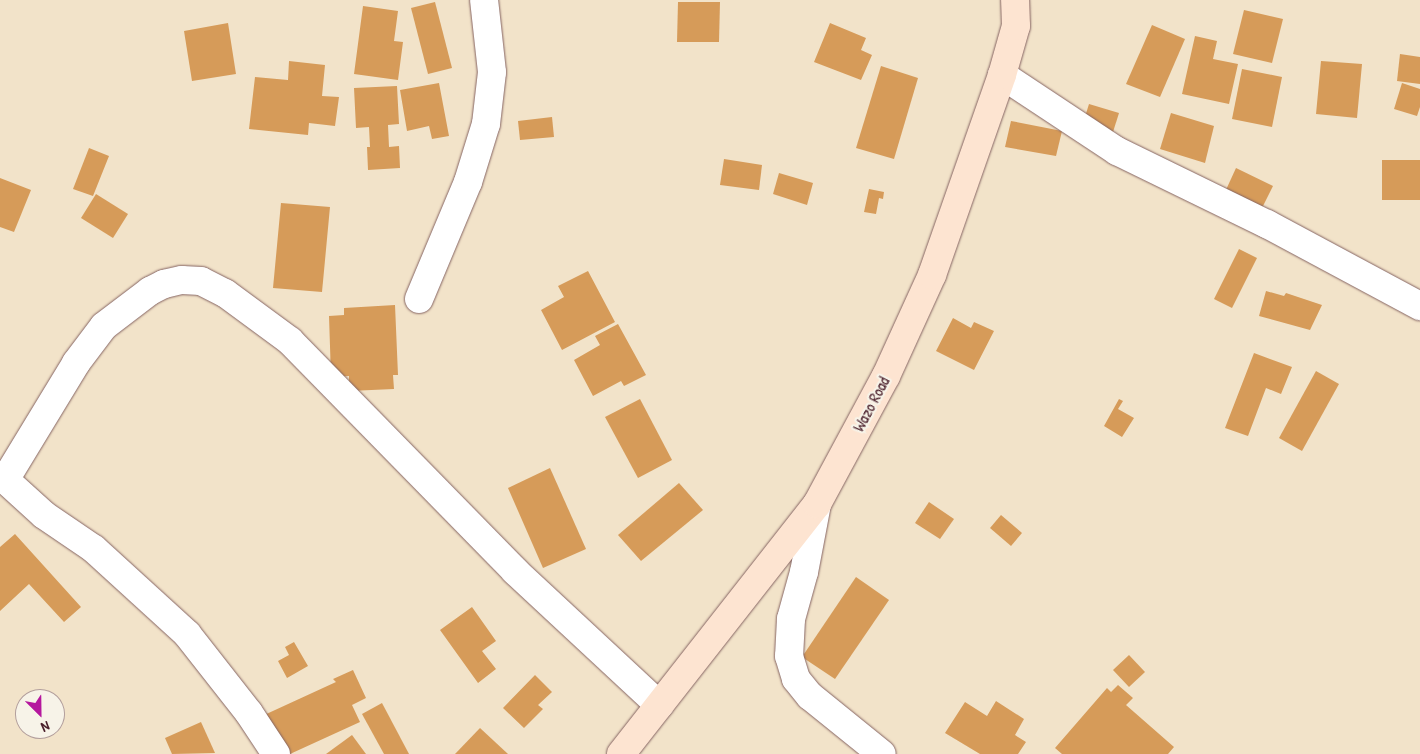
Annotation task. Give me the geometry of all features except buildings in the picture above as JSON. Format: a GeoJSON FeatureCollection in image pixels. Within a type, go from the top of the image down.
{"type":"FeatureCollection","features":[{"type":"Feature","properties":{"kind":"main road","name":"Wazo Road"},"geometry":{"type":"LineString","coordinates":[[621,754],[816,504],[886,376],[932,275],[1002,75],[1016,26],[1015,0]]}},
{"type":"Feature","properties":{"kind":"street"},"geometry":{"type":"LineString","coordinates":[[419,299],[468,182],[486,124],[492,72],[484,0]]}},
{"type":"Feature","properties":{"kind":"street"},"geometry":{"type":"LineString","coordinates":[[1002,75],[1116,151],[1267,224],[1420,306]]}},
{"type":"Feature","properties":{"kind":"street"},"geometry":{"type":"LineString","coordinates":[[276,754],[250,713],[188,634],[94,549],[44,514],[3,478],[76,363],[104,326],[150,291],[164,284],[182,280],[201,282],[225,293],[290,341],[515,571],[659,705]]}},
{"type":"Feature","properties":{"kind":"street"},"geometry":{"type":"LineString","coordinates":[[816,504],[804,572],[791,619],[789,656],[796,679],[810,696],[882,754]]}}]}
